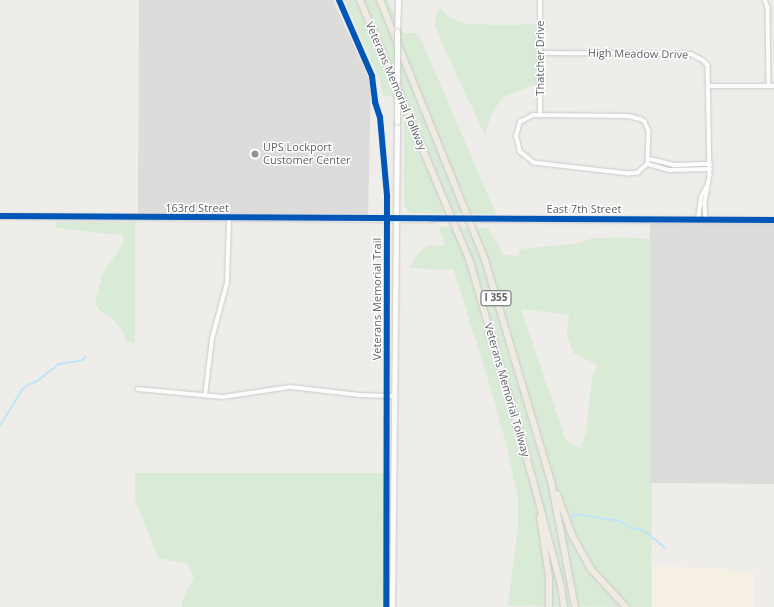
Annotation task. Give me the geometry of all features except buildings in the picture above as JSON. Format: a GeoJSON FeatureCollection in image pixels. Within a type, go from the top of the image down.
{"type":"FeatureCollection","features":[{"type":"Feature","properties":{"kind":"highway","name":"Veterans Memorial Tollway"},"geometry":{"type":"LineString","coordinates":[[360,0],[470,262],[534,484],[561,586],[564,607]]}},
{"type":"Feature","properties":{"kind":"highway","name":"Veterans Memorial Tollway"},"geometry":{"type":"LineString","coordinates":[[380,0],[485,260],[548,472],[575,607]]}},
{"type":"Feature","properties":{"kind":"highway"},"geometry":{"type":"LineString","coordinates":[[548,472],[572,535],[590,568],[626,607]]}},
{"type":"Feature","properties":{"kind":"highway"},"geometry":{"type":"LineString","coordinates":[[534,484],[549,578],[549,607]]}},
{"type":"Feature","properties":{"kind":"street"},"geometry":{"type":"LineString","coordinates":[[392,607],[398,0]]}},
{"type":"Feature","properties":{"kind":"street","name":"Thatcher Drive"},"geometry":{"type":"LineString","coordinates":[[540,0],[540,116]]}},
{"type":"Feature","properties":{"kind":"street"},"geometry":{"type":"LineString","coordinates":[[709,86],[772,86],[768,7],[765,0]]}},
{"type":"Feature","properties":{"kind":"street"},"geometry":{"type":"LineString","coordinates":[[769,50],[774,50]]}},
{"type":"Feature","properties":{"kind":"street","name":"High Meadow Drive"},"geometry":{"type":"LineString","coordinates":[[540,53],[691,54],[703,60],[708,66],[709,86],[710,169],[705,204],[706,219]]}},
{"type":"Feature","properties":{"kind":"street"},"geometry":{"type":"LineString","coordinates":[[540,116],[628,116],[640,119],[645,122],[649,131],[649,161],[638,173],[629,174],[534,163],[520,152],[516,143],[516,131],[523,119],[540,116]]}},
{"type":"Feature","properties":{"kind":"street"},"geometry":{"type":"LineString","coordinates":[[649,161],[674,165],[710,164]]}},
{"type":"Feature","properties":{"kind":"street"},"geometry":{"type":"LineString","coordinates":[[649,161],[670,170],[710,169]]}},
{"type":"Feature","properties":{"kind":"street","name":"High Meadow Drive"},"geometry":{"type":"LineString","coordinates":[[698,219],[700,198],[708,185]]}},
{"type":"Feature","properties":{"kind":"street","name":"163rd Street"},"geometry":{"type":"LineString","coordinates":[[0,216],[395,219]]}},
{"type":"Feature","properties":{"kind":"street"},"geometry":{"type":"LineString","coordinates":[[206,396],[212,339],[227,283],[229,218]]}},
{"type":"Feature","properties":{"kind":"street","name":"East 7th Street"},"geometry":{"type":"LineString","coordinates":[[395,219],[774,220]]}},
{"type":"Feature","properties":{"kind":"street"},"geometry":{"type":"LineString","coordinates":[[138,389],[206,396],[234,396],[274,388],[306,387],[360,395],[394,396]]}},
{"type":"Feature","properties":{"kind":"shaded area"},"geometry":{"type":"Polygon","coordinates":[[[139,0],[333,0],[371,83],[368,215],[138,214],[139,0]]]}},
{"type":"Feature","properties":{"kind":"shaded area"},"geometry":{"type":"Polygon","coordinates":[[[650,223],[774,224],[774,484],[650,483],[650,223]]]}},
{"type":"Feature","properties":{"kind":"shaded area"},"geometry":{"type":"Polygon","coordinates":[[[652,566],[721,568],[735,572],[754,572],[754,607],[652,607],[652,566]]]}},
{"type":"Feature","properties":{"kind":"green space"},"geometry":{"type":"Polygon","coordinates":[[[344,0],[388,0],[403,33],[415,33],[420,37],[496,214],[412,213],[404,206],[404,118],[392,96],[382,96],[381,83],[344,0]]]}},
{"type":"Feature","properties":{"kind":"green space"},"geometry":{"type":"Polygon","coordinates":[[[441,8],[449,17],[467,24],[537,24],[537,84],[503,97],[491,115],[485,136],[435,27],[436,15],[441,8]]]}},
{"type":"Feature","properties":{"kind":"green space"},"geometry":{"type":"Polygon","coordinates":[[[56,222],[135,222],[135,344],[127,342],[123,331],[112,318],[98,309],[95,302],[104,271],[125,241],[121,235],[55,228],[56,222]]]}},
{"type":"Feature","properties":{"kind":"green space"},"geometry":{"type":"Polygon","coordinates":[[[439,227],[488,228],[504,255],[518,256],[521,249],[580,243],[589,239],[617,237],[650,239],[650,483],[652,483],[651,607],[508,606],[518,528],[518,497],[506,444],[486,373],[453,268],[447,270],[410,268],[417,254],[428,245],[445,246],[439,227]],[[521,309],[565,438],[570,444],[581,448],[586,433],[592,377],[598,365],[573,353],[567,334],[569,315],[521,309]]]}},
{"type":"Feature","properties":{"kind":"green space"},"geometry":{"type":"Polygon","coordinates":[[[135,473],[385,473],[386,571],[382,607],[182,607],[183,598],[194,579],[188,564],[158,558],[135,499],[135,473]]]}},
{"type":"Feature","properties":{"kind":"waterway"},"geometry":{"type":"LineString","coordinates":[[0,426],[22,390],[29,384],[36,382],[59,364],[83,360],[85,357]]}},
{"type":"Feature","properties":{"kind":"waterway"},"geometry":{"type":"LineString","coordinates":[[572,518],[574,515],[582,515],[620,521],[631,528],[643,530],[665,547]]}},
{"type":"Feature","properties":{"kind":"cycle path","name":"Veterans Memorial Trail"},"geometry":{"type":"LineString","coordinates":[[339,0],[372,76],[375,102],[380,117],[387,196],[386,607]]}},
{"type":"Feature","properties":{"kind":"cycle path"},"geometry":{"type":"LineString","coordinates":[[0,216],[774,220]]}},
{"type":"Feature","properties":{"kind":"place","name":"UPS Lockport Customer Center"},"geometry":{"type":"Point","coordinates":[255,154]}}]}
